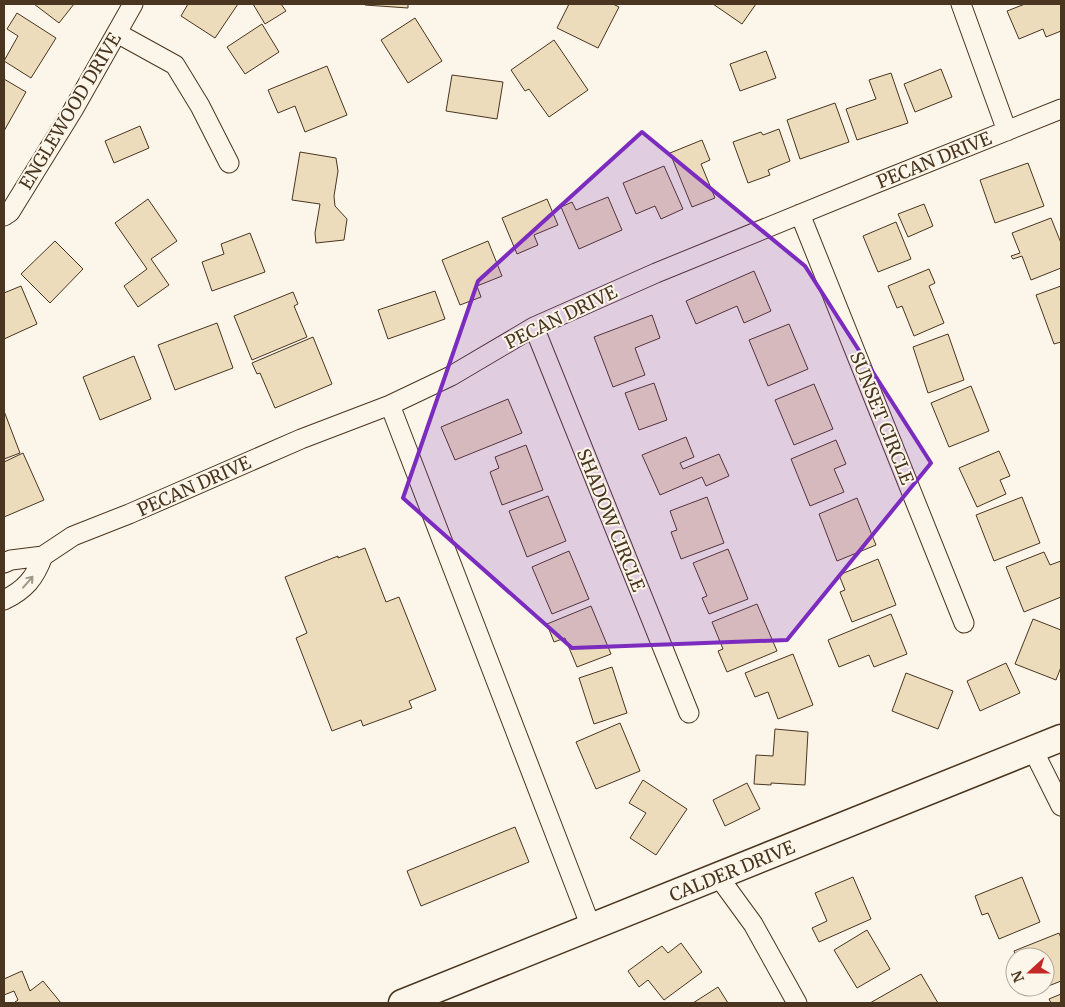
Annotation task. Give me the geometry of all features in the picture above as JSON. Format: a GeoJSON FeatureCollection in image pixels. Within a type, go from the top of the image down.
{"type":"FeatureCollection","features":[{"type":"Feature","properties":{"kind":"street","name":"ENGLEWOOD DRIVE"},"geometry":{"type":"LineString","coordinates":[[4,216],[10,212],[73,110],[133,4]]}},
{"type":"Feature","properties":{"kind":"street"},"geometry":{"type":"LineString","coordinates":[[961,4],[1007,131]]}},
{"type":"Feature","properties":{"kind":"street"},"geometry":{"type":"LineString","coordinates":[[117,32],[175,65],[200,106],[229,163]]}},
{"type":"Feature","properties":{"kind":"street","name":"PECAN DRIVE"},"geometry":{"type":"LineString","coordinates":[[4,562],[43,556],[73,536],[129,514],[301,439],[390,405],[451,376],[534,327],[656,273],[1061,109]]}},
{"type":"Feature","properties":{"kind":"street","name":"SUNSET CIRCLE"},"geometry":{"type":"LineString","coordinates":[[800,214],[964,622]]}},
{"type":"Feature","properties":{"kind":"street","name":"SHADOW CIRCLE"},"geometry":{"type":"LineString","coordinates":[[534,327],[689,713]]}},
{"type":"Feature","properties":{"kind":"street"},"geometry":{"type":"LineString","coordinates":[[390,405],[591,927]]}},
{"type":"Feature","properties":{"kind":"street","name":"PECAN DRIVE"},"geometry":{"type":"LineString","coordinates":[[4,600],[29,583],[43,556]]}},
{"type":"Feature","properties":{"kind":"street","name":"CALDER DRIVE"},"geometry":{"type":"LineString","coordinates":[[402,1003],[1061,738]]}},
{"type":"Feature","properties":{"kind":"street"},"geometry":{"type":"LineString","coordinates":[[1033,750],[1061,806]]}},
{"type":"Feature","properties":{"kind":"street"},"geometry":{"type":"LineString","coordinates":[[718,876],[753,924],[797,1003]]}},
{"type":"Feature","properties":{"kind":"highlighted area"},"geometry":{"type":"Polygon","coordinates":[[[642,132],[805,266],[931,463],[787,640],[572,648],[403,498],[478,281],[642,132]]]}},
{"type":"Feature","properties":{"kind":"building"},"geometry":{"type":"Polygon","coordinates":[[[34,4],[74,4],[59,23],[34,4]]]}},
{"type":"Feature","properties":{"kind":"building"},"geometry":{"type":"Polygon","coordinates":[[[188,4],[238,4],[215,38],[181,16],[188,4]]]}},
{"type":"Feature","properties":{"kind":"building"},"geometry":{"type":"Polygon","coordinates":[[[253,4],[281,4],[286,11],[265,24],[253,4]]]}},
{"type":"Feature","properties":{"kind":"building"},"geometry":{"type":"Polygon","coordinates":[[[408,4],[408,8],[365,5],[408,4]]]}},
{"type":"Feature","properties":{"kind":"building"},"geometry":{"type":"Polygon","coordinates":[[[569,4],[613,4],[619,7],[598,48],[557,28],[569,4]]]}},
{"type":"Feature","properties":{"kind":"building"},"geometry":{"type":"Polygon","coordinates":[[[713,4],[756,4],[742,24],[713,4]]]}},
{"type":"Feature","properties":{"kind":"building"},"geometry":{"type":"Polygon","coordinates":[[[1025,4],[1061,4],[1061,31],[1046,37],[1043,29],[1019,39],[1007,11],[1025,4]]]}},
{"type":"Feature","properties":{"kind":"building"},"geometry":{"type":"Polygon","coordinates":[[[17,13],[56,38],[31,78],[4,61],[18,36],[7,29],[17,13]]]}},
{"type":"Feature","properties":{"kind":"building"},"geometry":{"type":"Polygon","coordinates":[[[415,18],[442,61],[408,83],[381,40],[415,18]]]}},
{"type":"Feature","properties":{"kind":"building"},"geometry":{"type":"Polygon","coordinates":[[[262,24],[279,52],[245,74],[227,47],[262,24]]]}},
{"type":"Feature","properties":{"kind":"building"},"geometry":{"type":"Polygon","coordinates":[[[554,40],[588,90],[549,117],[529,89],[525,91],[511,70],[554,40]]]}},
{"type":"Feature","properties":{"kind":"building"},"geometry":{"type":"Polygon","coordinates":[[[766,51],[776,78],[740,91],[730,64],[766,51]]]}},
{"type":"Feature","properties":{"kind":"building"},"geometry":{"type":"Polygon","coordinates":[[[327,66],[347,115],[305,132],[295,106],[278,113],[268,90],[327,66]]]}},
{"type":"Feature","properties":{"kind":"building"},"geometry":{"type":"Polygon","coordinates":[[[941,69],[952,97],[915,112],[904,84],[941,69]]]}},
{"type":"Feature","properties":{"kind":"building"},"geometry":{"type":"Polygon","coordinates":[[[891,73],[908,123],[857,140],[846,109],[876,99],[869,80],[891,73]]]}},
{"type":"Feature","properties":{"kind":"building"},"geometry":{"type":"Polygon","coordinates":[[[452,75],[503,82],[497,119],[446,111],[452,75]]]}},
{"type":"Feature","properties":{"kind":"building"},"geometry":{"type":"Polygon","coordinates":[[[4,79],[26,92],[4,131],[4,79]]]}},
{"type":"Feature","properties":{"kind":"building"},"geometry":{"type":"Polygon","coordinates":[[[835,103],[849,142],[800,159],[787,120],[835,103]]]}},
{"type":"Feature","properties":{"kind":"building"},"geometry":{"type":"Polygon","coordinates":[[[140,126],[149,148],[114,163],[105,141],[140,126]]]}},
{"type":"Feature","properties":{"kind":"building"},"geometry":{"type":"Polygon","coordinates":[[[779,129],[790,161],[768,170],[770,175],[748,183],[733,142],[761,132],[763,135],[779,129]]]}},
{"type":"Feature","properties":{"kind":"building"},"geometry":{"type":"Polygon","coordinates":[[[702,140],[710,160],[701,164],[715,198],[692,207],[670,153],[702,140]]]}},
{"type":"Feature","properties":{"kind":"building"},"geometry":{"type":"Polygon","coordinates":[[[300,152],[336,158],[338,171],[334,196],[335,206],[347,219],[344,240],[316,243],[315,233],[320,204],[292,200],[300,152]]]}},
{"type":"Feature","properties":{"kind":"building"},"geometry":{"type":"Polygon","coordinates":[[[1028,163],[1044,206],[995,223],[980,180],[1028,163]]]}},
{"type":"Feature","properties":{"kind":"building"},"geometry":{"type":"Polygon","coordinates":[[[664,166],[683,209],[661,219],[655,206],[636,214],[623,183],[664,166]]]}},
{"type":"Feature","properties":{"kind":"building"},"geometry":{"type":"Polygon","coordinates":[[[608,197],[622,230],[579,249],[561,207],[572,202],[576,210],[608,197]]]}},
{"type":"Feature","properties":{"kind":"building"},"geometry":{"type":"Polygon","coordinates":[[[148,199],[177,241],[151,259],[169,285],[138,307],[124,286],[147,269],[115,223],[148,199]]]}},
{"type":"Feature","properties":{"kind":"building"},"geometry":{"type":"Polygon","coordinates":[[[547,199],[558,225],[534,235],[538,245],[517,254],[502,218],[547,199]]]}},
{"type":"Feature","properties":{"kind":"building"},"geometry":{"type":"Polygon","coordinates":[[[924,204],[933,226],[908,237],[898,214],[924,204]]]}},
{"type":"Feature","properties":{"kind":"building"},"geometry":{"type":"Polygon","coordinates":[[[1051,218],[1061,243],[1061,268],[1031,280],[1022,256],[1013,259],[1011,256],[1020,253],[1012,233],[1051,218]]]}},
{"type":"Feature","properties":{"kind":"building"},"geometry":{"type":"Polygon","coordinates":[[[896,222],[911,259],[878,272],[863,236],[896,222]]]}},
{"type":"Feature","properties":{"kind":"building"},"geometry":{"type":"Polygon","coordinates":[[[250,233],[265,272],[212,291],[202,262],[224,254],[221,244],[250,233]]]}},
{"type":"Feature","properties":{"kind":"building"},"geometry":{"type":"Polygon","coordinates":[[[55,241],[83,269],[50,303],[21,274],[55,241]]]}},
{"type":"Feature","properties":{"kind":"building"},"geometry":{"type":"Polygon","coordinates":[[[488,241],[502,276],[477,286],[481,297],[460,305],[442,260],[488,241]]]}},
{"type":"Feature","properties":{"kind":"building"},"geometry":{"type":"Polygon","coordinates":[[[929,269],[935,283],[929,286],[944,323],[914,336],[902,306],[897,308],[888,286],[929,269]]]}},
{"type":"Feature","properties":{"kind":"building"},"geometry":{"type":"Polygon","coordinates":[[[754,271],[771,311],[744,323],[737,306],[696,324],[686,301],[754,271]]]}},
{"type":"Feature","properties":{"kind":"building"},"geometry":{"type":"Polygon","coordinates":[[[21,286],[37,324],[4,339],[4,293],[21,286]]]}},
{"type":"Feature","properties":{"kind":"building"},"geometry":{"type":"Polygon","coordinates":[[[1061,286],[1061,342],[1054,344],[1036,295],[1061,286]]]}},
{"type":"Feature","properties":{"kind":"building"},"geometry":{"type":"Polygon","coordinates":[[[435,291],[445,319],[388,339],[378,310],[435,291]]]}},
{"type":"Feature","properties":{"kind":"building"},"geometry":{"type":"Polygon","coordinates":[[[293,292],[298,304],[294,306],[307,337],[252,360],[234,316],[293,292]]]}},
{"type":"Feature","properties":{"kind":"building"},"geometry":{"type":"Polygon","coordinates":[[[652,315],[660,338],[635,348],[645,375],[613,387],[594,337],[652,315]]]}},
{"type":"Feature","properties":{"kind":"building"},"geometry":{"type":"Polygon","coordinates":[[[217,323],[233,368],[175,390],[158,345],[217,323]]]}},
{"type":"Feature","properties":{"kind":"building"},"geometry":{"type":"Polygon","coordinates":[[[789,324],[808,369],[768,386],[749,340],[789,324]]]}},
{"type":"Feature","properties":{"kind":"building"},"geometry":{"type":"Polygon","coordinates":[[[948,334],[964,380],[928,393],[913,347],[948,334]]]}},
{"type":"Feature","properties":{"kind":"building"},"geometry":{"type":"Polygon","coordinates":[[[313,337],[332,384],[275,408],[260,373],[257,374],[252,363],[313,337]]]}},
{"type":"Feature","properties":{"kind":"building"},"geometry":{"type":"Polygon","coordinates":[[[134,356],[151,399],[100,420],[83,377],[134,356]]]}},
{"type":"Feature","properties":{"kind":"building"},"geometry":{"type":"Polygon","coordinates":[[[654,383],[667,420],[639,430],[625,393],[654,383]]]}},
{"type":"Feature","properties":{"kind":"building"},"geometry":{"type":"Polygon","coordinates":[[[814,384],[833,429],[794,445],[775,400],[814,384]]]}},
{"type":"Feature","properties":{"kind":"building"},"geometry":{"type":"Polygon","coordinates":[[[971,386],[989,431],[949,447],[931,403],[971,386]]]}},
{"type":"Feature","properties":{"kind":"building"},"geometry":{"type":"Polygon","coordinates":[[[508,399],[522,433],[455,460],[441,427],[508,399]]]}},
{"type":"Feature","properties":{"kind":"building"},"geometry":{"type":"Polygon","coordinates":[[[4,411],[20,453],[4,459],[4,411]]]}},
{"type":"Feature","properties":{"kind":"building"},"geometry":{"type":"Polygon","coordinates":[[[686,437],[694,457],[680,463],[683,469],[719,454],[729,476],[706,486],[702,477],[660,495],[642,455],[686,437]]]}},
{"type":"Feature","properties":{"kind":"building"},"geometry":{"type":"Polygon","coordinates":[[[836,440],[846,464],[834,469],[844,492],[810,506],[791,459],[836,440]]]}},
{"type":"Feature","properties":{"kind":"building"},"geometry":{"type":"Polygon","coordinates":[[[526,445],[543,490],[502,505],[490,472],[499,468],[495,457],[526,445]]]}},
{"type":"Feature","properties":{"kind":"building"},"geometry":{"type":"Polygon","coordinates":[[[999,451],[1010,476],[1000,480],[1006,494],[977,507],[959,468],[999,451]]]}},
{"type":"Feature","properties":{"kind":"building"},"geometry":{"type":"Polygon","coordinates":[[[23,453],[44,500],[4,517],[4,462],[23,453]]]}},
{"type":"Feature","properties":{"kind":"building"},"geometry":{"type":"Polygon","coordinates":[[[548,496],[566,541],[527,557],[509,511],[548,496]]]}},
{"type":"Feature","properties":{"kind":"building"},"geometry":{"type":"Polygon","coordinates":[[[707,497],[724,543],[681,559],[671,532],[677,530],[670,511],[707,497]]]}},
{"type":"Feature","properties":{"kind":"building"},"geometry":{"type":"Polygon","coordinates":[[[1022,497],[1040,543],[994,561],[976,515],[1022,497]]]}},
{"type":"Feature","properties":{"kind":"building"},"geometry":{"type":"Polygon","coordinates":[[[857,498],[876,545],[837,561],[819,514],[857,498]]]}},
{"type":"Feature","properties":{"kind":"building"},"geometry":{"type":"Polygon","coordinates":[[[365,548],[386,602],[399,597],[436,690],[409,701],[412,708],[363,726],[361,720],[332,731],[296,638],[307,633],[285,577],[338,556],[338,558],[365,548]]]}},
{"type":"Feature","properties":{"kind":"building"},"geometry":{"type":"Polygon","coordinates":[[[728,549],[748,599],[709,614],[702,598],[707,596],[693,563],[728,549]]]}},
{"type":"Feature","properties":{"kind":"building"},"geometry":{"type":"Polygon","coordinates":[[[569,551],[589,599],[552,614],[532,567],[569,551]]]}},
{"type":"Feature","properties":{"kind":"building"},"geometry":{"type":"Polygon","coordinates":[[[1044,552],[1050,565],[1061,561],[1061,597],[1024,612],[1006,567],[1044,552]]]}},
{"type":"Feature","properties":{"kind":"building"},"geometry":{"type":"Polygon","coordinates":[[[878,559],[896,605],[852,622],[840,592],[845,590],[839,575],[878,559]]]}},
{"type":"Feature","properties":{"kind":"building"},"geometry":{"type":"Polygon","coordinates":[[[757,604],[777,651],[727,672],[718,651],[723,649],[712,622],[757,604]]]}},
{"type":"Feature","properties":{"kind":"building"},"geometry":{"type":"Polygon","coordinates":[[[591,606],[611,654],[577,667],[565,638],[554,642],[547,624],[591,606]]]}},
{"type":"Feature","properties":{"kind":"building"},"geometry":{"type":"Polygon","coordinates":[[[891,614],[907,654],[874,667],[869,655],[839,667],[828,640],[891,614]]]}},
{"type":"Feature","properties":{"kind":"building"},"geometry":{"type":"Polygon","coordinates":[[[1033,619],[1061,630],[1061,667],[1056,680],[1015,664],[1033,619]]]}},
{"type":"Feature","properties":{"kind":"building"},"geometry":{"type":"Polygon","coordinates":[[[793,654],[813,705],[778,719],[768,692],[755,697],[745,673],[793,654]]]}},
{"type":"Feature","properties":{"kind":"building"},"geometry":{"type":"Polygon","coordinates":[[[1006,663],[1020,693],[980,711],[967,681],[1006,663]]]}},
{"type":"Feature","properties":{"kind":"building"},"geometry":{"type":"Polygon","coordinates":[[[612,667],[627,713],[594,724],[579,678],[612,667]]]}},
{"type":"Feature","properties":{"kind":"building"},"geometry":{"type":"Polygon","coordinates":[[[906,673],[953,691],[938,729],[892,711],[906,673]]]}},
{"type":"Feature","properties":{"kind":"building"},"geometry":{"type":"Polygon","coordinates":[[[620,723],[640,771],[596,789],[576,742],[620,723]]]}},
{"type":"Feature","properties":{"kind":"building"},"geometry":{"type":"Polygon","coordinates":[[[775,729],[808,732],[805,785],[754,784],[756,755],[773,756],[775,729]]]}},
{"type":"Feature","properties":{"kind":"building"},"geometry":{"type":"Polygon","coordinates":[[[643,780],[687,809],[656,855],[630,838],[646,813],[629,803],[643,780]]]}},
{"type":"Feature","properties":{"kind":"building"},"geometry":{"type":"Polygon","coordinates":[[[747,783],[760,809],[725,826],[713,800],[747,783]]]}},
{"type":"Feature","properties":{"kind":"building"},"geometry":{"type":"Polygon","coordinates":[[[515,827],[529,862],[421,906],[407,871],[515,827]]]}},
{"type":"Feature","properties":{"kind":"building"},"geometry":{"type":"Polygon","coordinates":[[[853,877],[871,919],[819,942],[812,928],[827,921],[815,893],[853,877]]]}},
{"type":"Feature","properties":{"kind":"building"},"geometry":{"type":"Polygon","coordinates":[[[1022,877],[1040,922],[999,939],[988,913],[982,915],[975,896],[1022,877]]]}},
{"type":"Feature","properties":{"kind":"building"},"geometry":{"type":"Polygon","coordinates":[[[867,930],[890,969],[857,988],[834,950],[867,930]]]}},
{"type":"Feature","properties":{"kind":"building"},"geometry":{"type":"Polygon","coordinates":[[[1059,933],[1061,938],[1061,981],[1055,983],[1055,947],[1024,947],[1059,933]]]}},
{"type":"Feature","properties":{"kind":"building"},"geometry":{"type":"Polygon","coordinates":[[[681,943],[702,972],[664,1000],[648,980],[639,987],[628,971],[662,946],[668,953],[681,943]]]}},
{"type":"Feature","properties":{"kind":"building"},"geometry":{"type":"Polygon","coordinates":[[[22,971],[30,991],[43,981],[61,1003],[16,1003],[18,1000],[14,991],[4,995],[4,979],[22,971]]]}},
{"type":"Feature","properties":{"kind":"building"},"geometry":{"type":"Polygon","coordinates":[[[921,974],[938,1003],[870,1003],[921,974]]]}},
{"type":"Feature","properties":{"kind":"building"},"geometry":{"type":"Polygon","coordinates":[[[718,987],[728,1003],[693,1003],[718,987]]]}},
{"type":"Feature","properties":{"kind":"building"},"geometry":{"type":"Polygon","coordinates":[[[1061,994],[1061,1003],[1051,1003],[1049,999],[1061,994]]]}}]}
